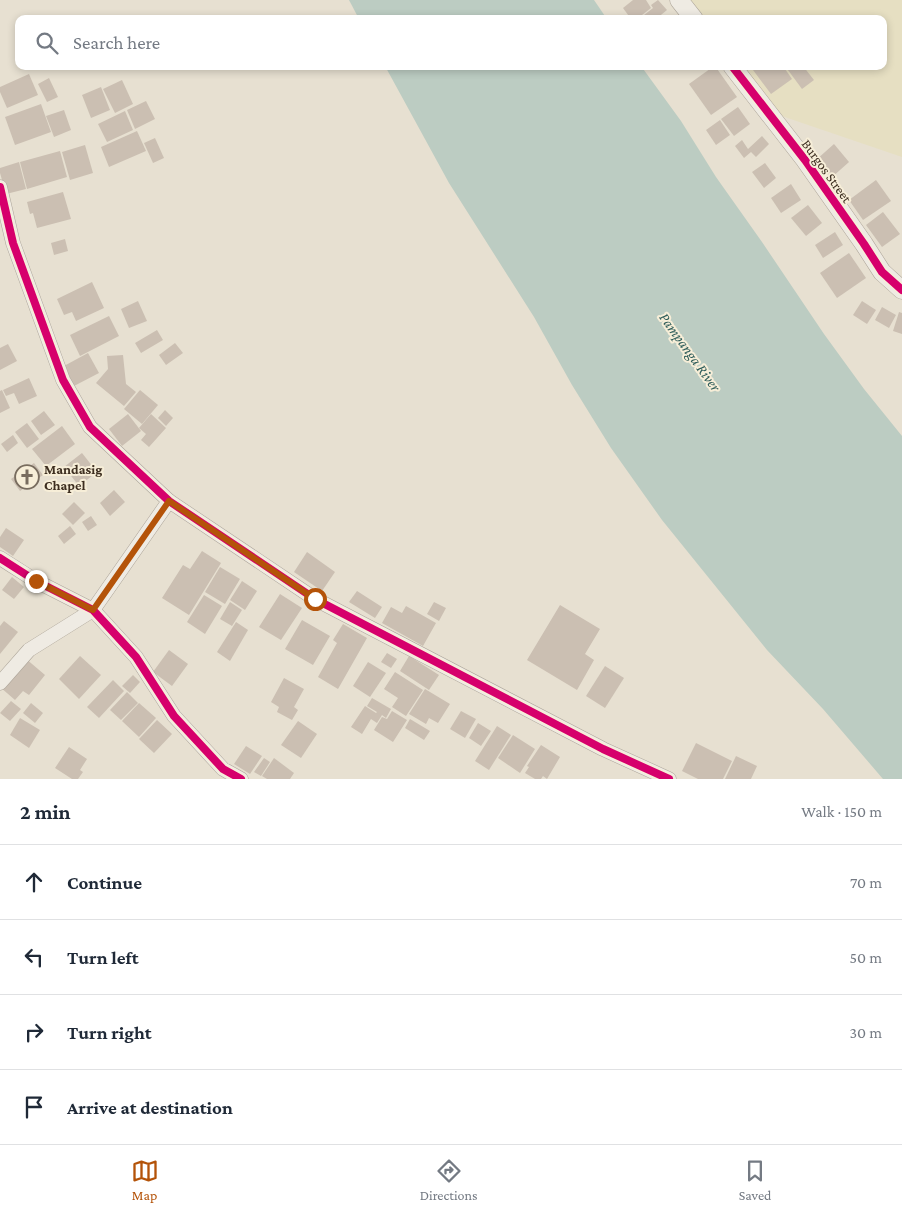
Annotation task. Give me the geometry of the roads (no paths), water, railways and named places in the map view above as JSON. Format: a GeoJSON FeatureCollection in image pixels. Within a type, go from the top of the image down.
{"type":"FeatureCollection","features":[{"type":"Feature","properties":{"kind":"street"},"geometry":{"type":"LineString","coordinates":[[679,0],[691,15]]}},
{"type":"Feature","properties":{"kind":"street","name":"Burgos Street"},"geometry":{"type":"LineString","coordinates":[[735,70],[805,160],[882,272],[902,290]]}},
{"type":"Feature","properties":{"kind":"street"},"geometry":{"type":"LineString","coordinates":[[0,187],[13,243],[63,380],[90,427],[169,501],[315,599],[650,775],[669,779]]}},
{"type":"Feature","properties":{"kind":"street"},"geometry":{"type":"LineString","coordinates":[[0,682],[29,650],[93,610],[169,501]]}},
{"type":"Feature","properties":{"kind":"street"},"geometry":{"type":"LineString","coordinates":[[0,558],[36,581],[93,610],[136,657],[174,716],[223,769],[241,779]]}},
{"type":"Feature","properties":{"kind":"water"},"geometry":{"type":"Polygon","coordinates":[[[349,0],[594,0],[604,15],[357,15],[349,0]]]}},
{"type":"Feature","properties":{"kind":"water","name":"Pampanga River"},"geometry":{"type":"Polygon","coordinates":[[[387,70],[644,70],[681,121],[716,177],[824,334],[864,389],[902,436],[902,779],[883,779],[823,709],[767,650],[662,520],[611,448],[572,385],[534,317],[449,183],[387,70]]]}},
{"type":"Feature","properties":{"kind":"place","name":"Mandasig Chapel"},"geometry":{"type":"Point","coordinates":[27,477]}}]}
